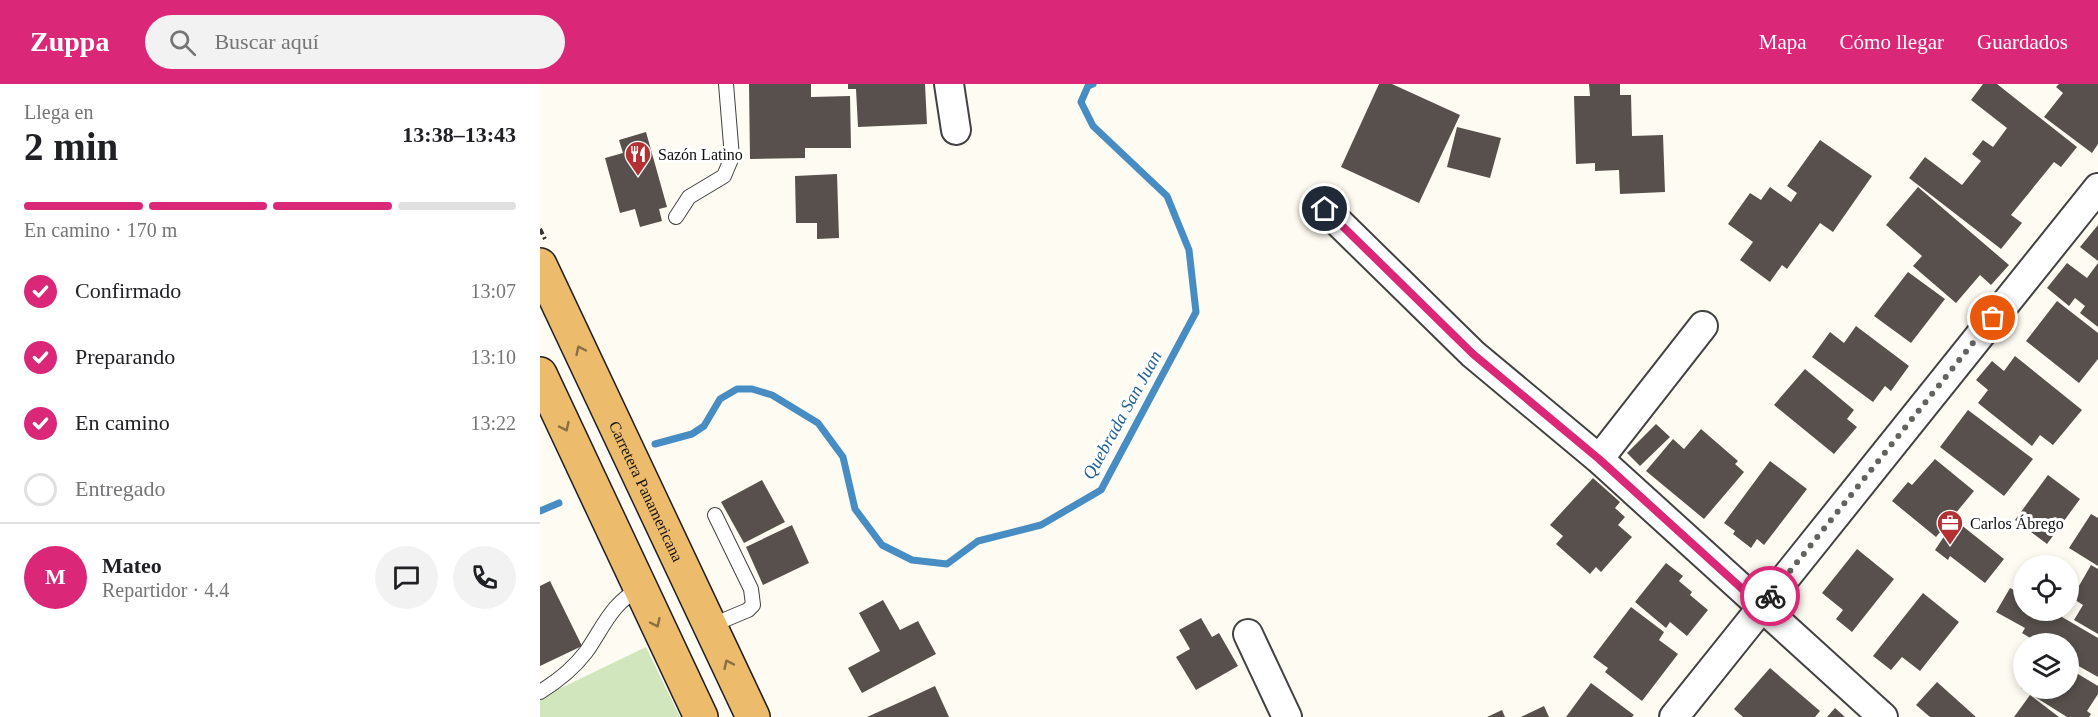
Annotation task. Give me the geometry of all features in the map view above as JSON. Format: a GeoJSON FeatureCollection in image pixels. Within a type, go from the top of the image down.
{"type":"FeatureCollection","features":[{"type":"Feature","properties":{"kind":"highway","name":"Carretera Panamericana"},"geometry":{"type":"LineString","coordinates":[[540,266],[753,717]]}},
{"type":"Feature","properties":{"kind":"highway"},"geometry":{"type":"LineString","coordinates":[[540,374],[701,717]]}},
{"type":"Feature","properties":{"kind":"street"},"geometry":{"type":"LineString","coordinates":[[949,84],[956,130]]}},
{"type":"Feature","properties":{"kind":"street"},"geometry":{"type":"LineString","coordinates":[[1674,717],[2098,188]]}},
{"type":"Feature","properties":{"kind":"street"},"geometry":{"type":"LineString","coordinates":[[1325,209],[1473,354],[1599,459],[1883,717]]}},
{"type":"Feature","properties":{"kind":"street"},"geometry":{"type":"LineString","coordinates":[[1599,459],[1703,326]]}},
{"type":"Feature","properties":{"kind":"street"},"geometry":{"type":"LineString","coordinates":[[1248,634],[1287,717]]}},
{"type":"Feature","properties":{"kind":"lane"},"geometry":{"type":"LineString","coordinates":[[676,217],[689,197],[724,176],[732,157],[726,84]]}},
{"type":"Feature","properties":{"kind":"lane"},"geometry":{"type":"LineString","coordinates":[[710,626],[748,610],[753,605],[751,589],[715,514]]}},
{"type":"Feature","properties":{"kind":"lane"},"geometry":{"type":"LineString","coordinates":[[540,692],[561,679],[586,652],[603,622],[626,595],[640,589]]}},
{"type":"Feature","properties":{"kind":"green space"},"geometry":{"type":"Polygon","coordinates":[[[646,647],[680,717],[540,717],[540,698],[646,647]]]}},
{"type":"Feature","properties":{"kind":"building"},"geometry":{"type":"Polygon","coordinates":[[[749,84],[811,84],[811,97],[850,96],[851,148],[805,148],[805,158],[750,159],[749,84]]]}},
{"type":"Feature","properties":{"kind":"building"},"geometry":{"type":"Polygon","coordinates":[[[848,84],[925,84],[927,124],[858,127],[856,89],[848,89],[848,84]]]}},
{"type":"Feature","properties":{"kind":"building"},"geometry":{"type":"Polygon","coordinates":[[[1379,84],[1392,84],[1460,115],[1419,203],[1341,167],[1379,84]]]}},
{"type":"Feature","properties":{"kind":"building"},"geometry":{"type":"Polygon","coordinates":[[[1589,84],[1620,84],[1620,95],[1631,95],[1632,136],[1663,135],[1665,192],[1620,194],[1619,170],[1595,171],[1595,163],[1576,164],[1574,96],[1590,96],[1589,84]]]}},
{"type":"Feature","properties":{"kind":"building"},"geometry":{"type":"Polygon","coordinates":[[[1983,84],[1997,84],[2077,147],[2061,167],[2054,162],[2011,215],[2022,223],[2001,249],[1909,178],[1925,157],[1962,185],[1981,161],[1972,154],[1983,140],[1993,147],[2007,128],[1971,100],[1983,84]]]}},
{"type":"Feature","properties":{"kind":"building"},"geometry":{"type":"Polygon","coordinates":[[[2059,84],[2098,84],[2098,144],[2092,153],[2044,117],[2063,93],[2056,87],[2059,84]]]}},
{"type":"Feature","properties":{"kind":"building"},"geometry":{"type":"Polygon","coordinates":[[[1457,127],[1501,138],[1490,178],[1447,167],[1457,127]]]}},
{"type":"Feature","properties":{"kind":"building"},"geometry":{"type":"Polygon","coordinates":[[[646,132],[667,207],[659,209],[662,221],[640,227],[635,209],[620,213],[605,158],[623,153],[619,140],[646,132]]]}},
{"type":"Feature","properties":{"kind":"building"},"geometry":{"type":"Polygon","coordinates":[[[1820,140],[1872,176],[1833,232],[1820,223],[1787,269],[1782,265],[1770,282],[1740,260],[1753,242],[1728,224],[1750,193],[1761,200],[1770,187],[1791,202],[1797,193],[1787,186],[1820,140]]]}},
{"type":"Feature","properties":{"kind":"building"},"geometry":{"type":"Polygon","coordinates":[[[837,174],[839,238],[817,239],[817,223],[796,223],[795,176],[837,174]]]}},
{"type":"Feature","properties":{"kind":"building"},"geometry":{"type":"Polygon","coordinates":[[[1918,187],[2009,265],[1991,285],[1980,275],[1956,303],[1913,266],[1922,256],[1886,225],[1918,187]]]}},
{"type":"Feature","properties":{"kind":"building"},"geometry":{"type":"Polygon","coordinates":[[[2098,225],[2098,261],[2080,247],[2098,225]]]}},
{"type":"Feature","properties":{"kind":"building"},"geometry":{"type":"Polygon","coordinates":[[[2067,263],[2087,278],[2098,263],[2098,327],[2080,313],[2085,306],[2075,298],[2069,306],[2047,288],[2067,263]]]}},
{"type":"Feature","properties":{"kind":"building"},"geometry":{"type":"Polygon","coordinates":[[[1908,272],[1945,299],[1911,343],[1874,316],[1908,272]]]}},
{"type":"Feature","properties":{"kind":"building"},"geometry":{"type":"Polygon","coordinates":[[[2057,301],[2098,333],[2098,359],[2079,383],[2026,341],[2057,301]]]}},
{"type":"Feature","properties":{"kind":"building"},"geometry":{"type":"Polygon","coordinates":[[[1856,326],[1909,366],[1891,391],[1885,386],[1873,402],[1812,357],[1830,332],[1844,343],[1856,326]]]}},
{"type":"Feature","properties":{"kind":"building"},"geometry":{"type":"Polygon","coordinates":[[[2015,356],[2082,410],[2053,445],[2040,435],[2032,446],[1978,403],[1988,390],[1976,380],[1992,361],[2004,371],[2015,356]]]}},
{"type":"Feature","properties":{"kind":"building"},"geometry":{"type":"Polygon","coordinates":[[[1805,369],[1854,410],[1847,419],[1857,427],[1834,454],[1774,405],[1805,369]]]}},
{"type":"Feature","properties":{"kind":"building"},"geometry":{"type":"Polygon","coordinates":[[[1968,410],[2033,459],[2004,496],[1940,447],[1968,410]]]}},
{"type":"Feature","properties":{"kind":"building"},"geometry":{"type":"Polygon","coordinates":[[[1656,424],[1670,437],[1640,466],[1627,453],[1656,424]]]}},
{"type":"Feature","properties":{"kind":"building"},"geometry":{"type":"Polygon","coordinates":[[[1701,429],[1738,461],[1735,464],[1744,472],[1704,519],[1646,471],[1673,439],[1684,449],[1701,429]]]}},
{"type":"Feature","properties":{"kind":"building"},"geometry":{"type":"Polygon","coordinates":[[[1935,459],[1974,491],[1936,537],[1892,501],[1908,482],[1912,485],[1935,459]]]}},
{"type":"Feature","properties":{"kind":"building"},"geometry":{"type":"Polygon","coordinates":[[[1770,461],[1807,489],[1764,545],[1757,539],[1751,548],[1733,534],[1735,531],[1724,523],[1770,461]]]}},
{"type":"Feature","properties":{"kind":"building"},"geometry":{"type":"Polygon","coordinates":[[[2048,475],[2080,499],[2047,544],[2015,520],[2048,475]]]}},
{"type":"Feature","properties":{"kind":"building"},"geometry":{"type":"Polygon","coordinates":[[[1593,478],[1620,502],[1615,508],[1625,517],[1618,525],[1632,537],[1601,572],[1596,567],[1590,574],[1556,544],[1563,536],[1550,525],[1593,478]]]}},
{"type":"Feature","properties":{"kind":"building"},"geometry":{"type":"Polygon","coordinates":[[[762,480],[785,522],[744,543],[721,502],[762,480]]]}},
{"type":"Feature","properties":{"kind":"building"},"geometry":{"type":"Polygon","coordinates":[[[2091,514],[2098,518],[2098,566],[2069,548],[2091,514]]]}},
{"type":"Feature","properties":{"kind":"building"},"geometry":{"type":"Polygon","coordinates":[[[1955,520],[2004,559],[1985,583],[1950,556],[1948,560],[1935,550],[1955,520]]]}},
{"type":"Feature","properties":{"kind":"building"},"geometry":{"type":"Polygon","coordinates":[[[792,525],[809,563],[763,585],[746,547],[792,525]]]}},
{"type":"Feature","properties":{"kind":"building"},"geometry":{"type":"Polygon","coordinates":[[[1857,549],[1894,579],[1852,632],[1836,619],[1843,610],[1822,593],[1857,549]]]}},
{"type":"Feature","properties":{"kind":"building"},"geometry":{"type":"Polygon","coordinates":[[[1666,563],[1683,576],[1679,581],[1692,592],[1690,595],[1708,610],[1687,636],[1670,622],[1666,628],[1635,602],[1666,563]]]}},
{"type":"Feature","properties":{"kind":"building"},"geometry":{"type":"Polygon","coordinates":[[[2091,565],[2098,569],[2098,634],[2076,621],[2079,621],[2079,612],[2083,605],[2079,602],[2079,586],[2091,565]]]}},
{"type":"Feature","properties":{"kind":"building"},"geometry":{"type":"Polygon","coordinates":[[[550,581],[582,646],[540,666],[540,586],[550,581]]]}},
{"type":"Feature","properties":{"kind":"building"},"geometry":{"type":"Polygon","coordinates":[[[2010,588],[2013,590],[2013,621],[2069,621],[2098,638],[2098,677],[2079,666],[2079,633],[2022,633],[2025,628],[1996,612],[2010,588]]]}},
{"type":"Feature","properties":{"kind":"building"},"geometry":{"type":"Polygon","coordinates":[[[1923,593],[1959,622],[1920,671],[1902,657],[1891,670],[1873,656],[1923,593]]]}},
{"type":"Feature","properties":{"kind":"building"},"geometry":{"type":"Polygon","coordinates":[[[883,600],[900,630],[918,621],[936,654],[862,693],[848,668],[880,651],[859,613],[883,600]]]}},
{"type":"Feature","properties":{"kind":"building"},"geometry":{"type":"Polygon","coordinates":[[[1631,607],[1664,632],[1659,640],[1678,654],[1642,701],[1605,672],[1608,668],[1593,657],[1631,607]]]}},
{"type":"Feature","properties":{"kind":"building"},"geometry":{"type":"Polygon","coordinates":[[[1201,618],[1212,637],[1219,633],[1238,666],[1196,690],[1176,657],[1190,649],[1179,630],[1201,618]]]}},
{"type":"Feature","properties":{"kind":"building"},"geometry":{"type":"Polygon","coordinates":[[[1770,668],[1820,711],[1815,717],[1743,717],[1734,709],[1770,668]]]}},
{"type":"Feature","properties":{"kind":"building"},"geometry":{"type":"Polygon","coordinates":[[[2079,675],[2098,686],[2098,694],[2087,711],[2091,714],[2089,717],[2067,717],[2038,699],[2079,699],[2079,675]]]}},
{"type":"Feature","properties":{"kind":"building"},"geometry":{"type":"Polygon","coordinates":[[[1937,682],[1976,717],[1930,717],[1916,705],[1937,682]]]}},
{"type":"Feature","properties":{"kind":"building"},"geometry":{"type":"Polygon","coordinates":[[[1591,683],[1634,715],[1632,717],[1566,717],[1591,683]]]}},
{"type":"Feature","properties":{"kind":"building"},"geometry":{"type":"Polygon","coordinates":[[[935,686],[949,717],[867,717],[907,699],[935,686]]]}},
{"type":"Feature","properties":{"kind":"building"},"geometry":{"type":"Polygon","coordinates":[[[2027,699],[2035,699],[2059,717],[2014,717],[2027,699]]]}},
{"type":"Feature","properties":{"kind":"building"},"geometry":{"type":"Polygon","coordinates":[[[1544,706],[1549,717],[1521,717],[1544,706]]]}},
{"type":"Feature","properties":{"kind":"building"},"geometry":{"type":"Polygon","coordinates":[[[1835,708],[1845,717],[1827,717],[1835,708]]]}},
{"type":"Feature","properties":{"kind":"building"},"geometry":{"type":"Polygon","coordinates":[[[1502,710],[1505,717],[1487,717],[1502,710]]]}},
{"type":"Feature","properties":{"kind":"waterway","name":"Quebrada San Juan"},"geometry":{"type":"LineString","coordinates":[[655,444],[692,434],[704,426],[720,399],[737,389],[752,389],[772,395],[818,423],[843,457],[855,509],[882,545],[912,560],[947,564],[978,541],[1041,525],[1101,490],[1196,312],[1189,250],[1167,196],[1093,126],[1081,102],[1088,86],[1093,84]]}},
{"type":"Feature","properties":{"kind":"waterway","name":"Quebrada San Juan"},"geometry":{"type":"LineString","coordinates":[[540,511],[559,503]]}},
{"type":"Feature","properties":{"kind":"way so far"},"geometry":{"type":"LineString","coordinates":[[1770,596],[1993,318]]}},
{"type":"Feature","properties":{"kind":"place","name":"Sazón Latino"},"geometry":{"type":"Point","coordinates":[638,177]}},
{"type":"Feature","properties":{"kind":"place","name":"Carlos Ábrego"},"geometry":{"type":"Point","coordinates":[1950,546]}},
{"type":"Feature","properties":{"kind":"route"},"geometry":{"type":"LineString","coordinates":[[1325,209],[1473,354],[1599,459],[1761,606],[1770,596]]}}]}
